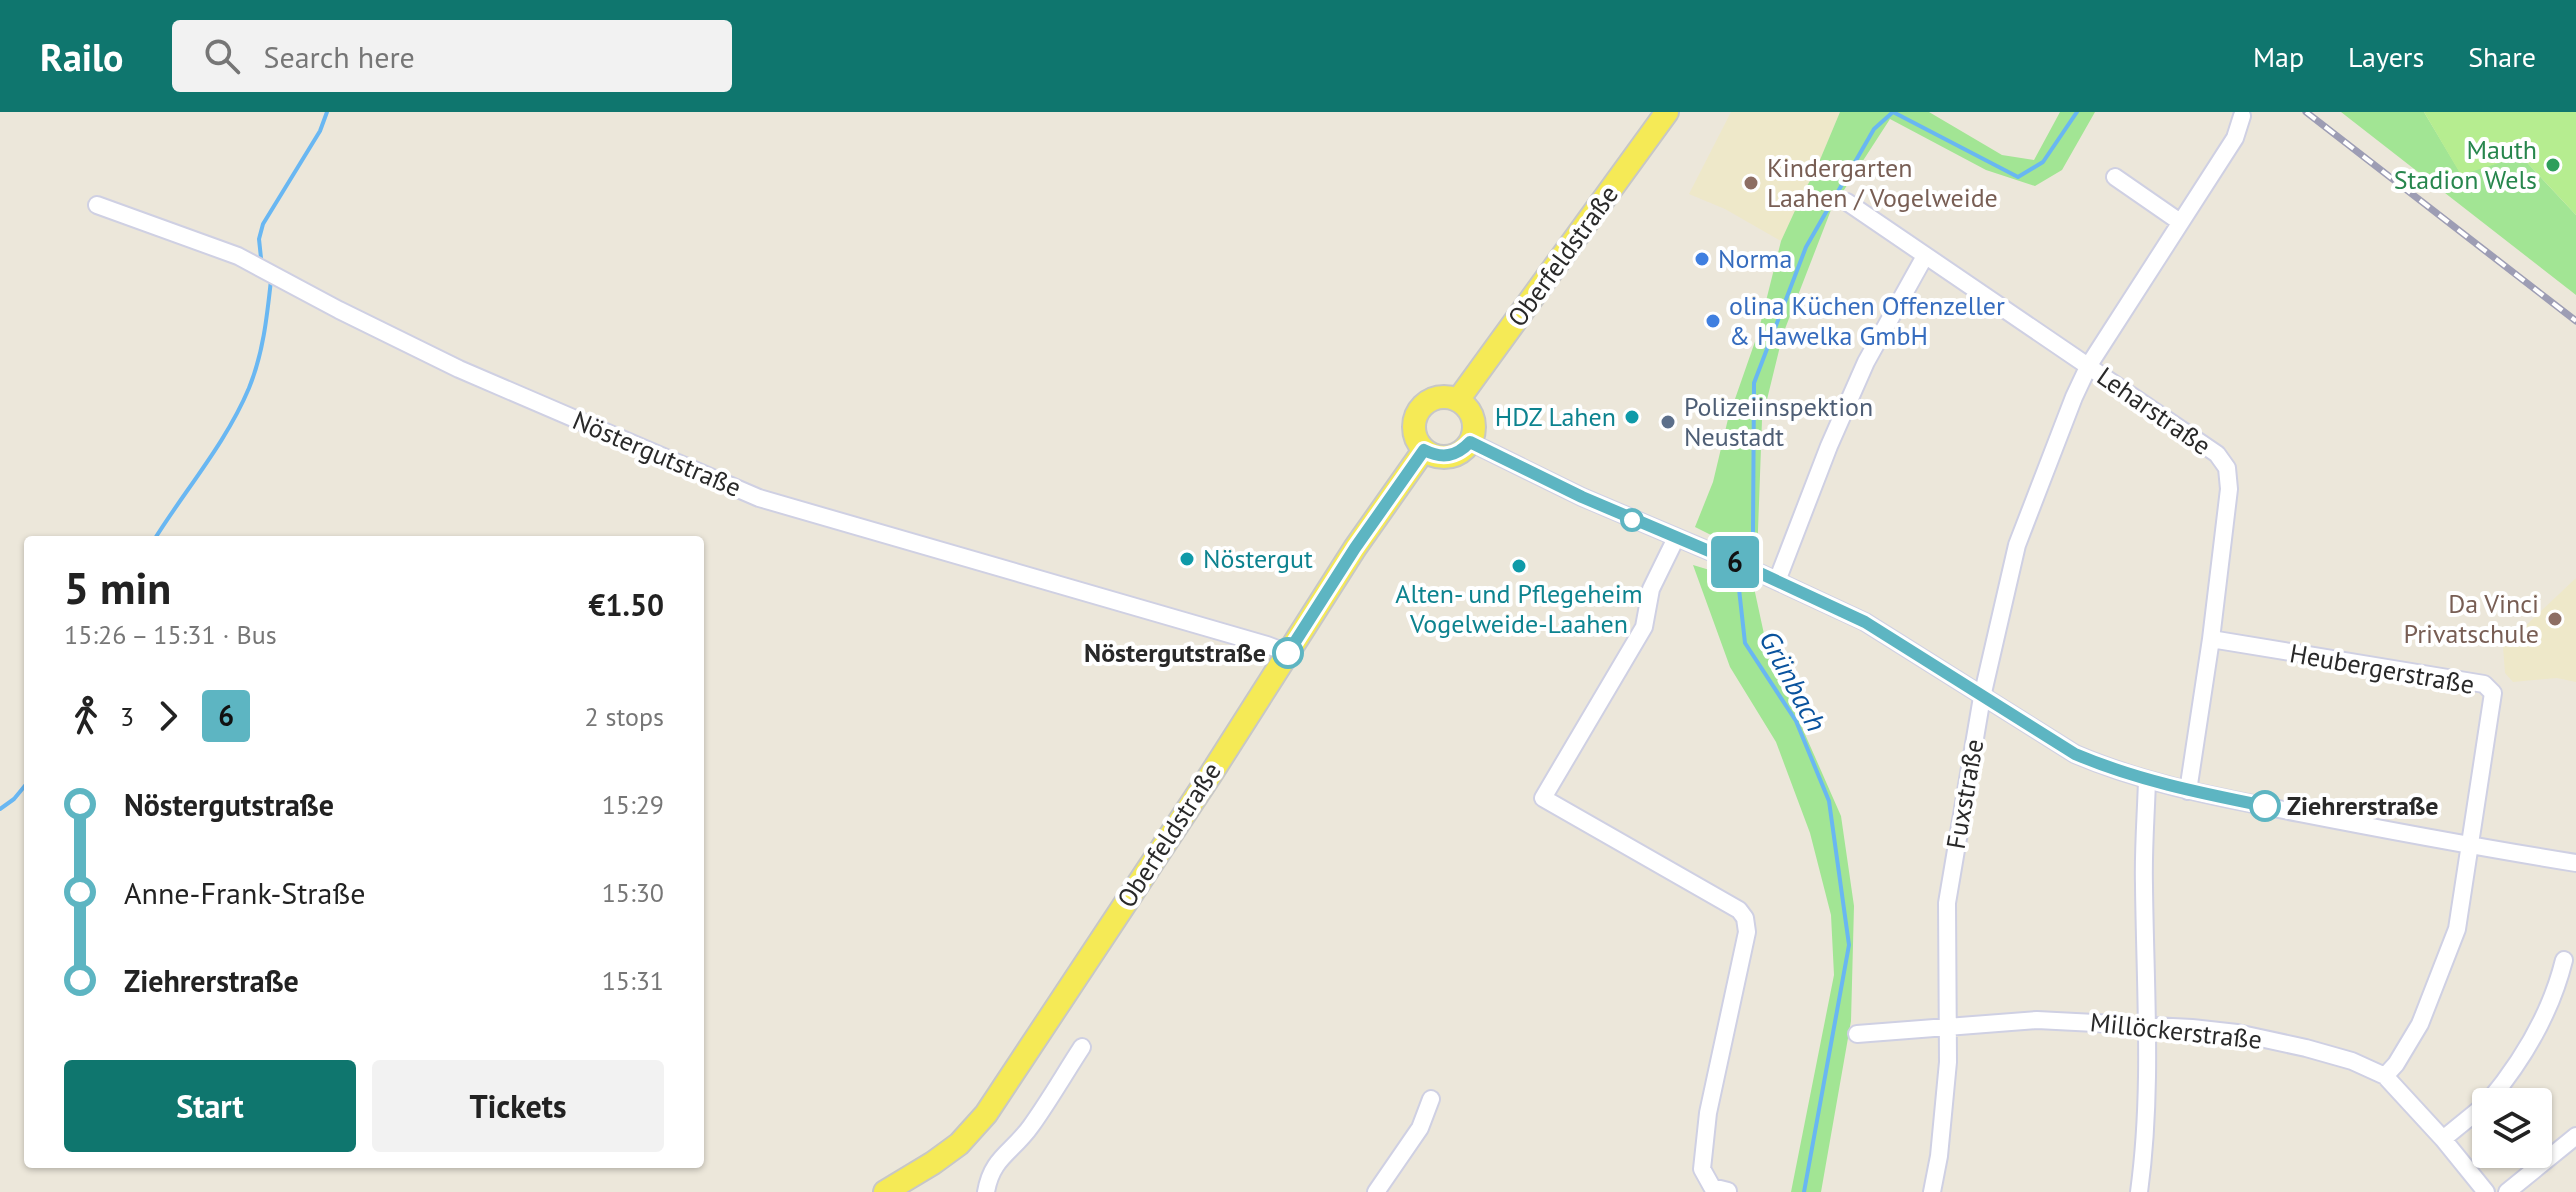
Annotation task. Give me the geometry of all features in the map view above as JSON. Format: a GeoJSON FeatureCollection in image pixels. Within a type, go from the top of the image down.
{"type":"FeatureCollection","features":[{"type":"Feature","properties":{"kind":"main road","name":"Oberfeldstraße"},"geometry":{"type":"LineString","coordinates":[[1458,400],[1667,112]]}},
{"type":"Feature","properties":{"kind":"main road"},"geometry":{"type":"LineString","coordinates":[[1435,398],[1458,400],[1473,418],[1474,430],[1470,442],[1461,452],[1449,457],[1435,456],[1424,450],[1416,439],[1413,426],[1416,413],[1435,398]]}},
{"type":"Feature","properties":{"kind":"main road","name":"Oberfeldstraße"},"geometry":{"type":"LineString","coordinates":[[885,1192],[959,1144],[986,1114],[1355,548],[1424,450]]}},
{"type":"Feature","properties":{"kind":"street","name":"Fuxstraße"},"geometry":{"type":"LineString","coordinates":[[1932,1192],[1946,1078],[1947,903],[1982,697],[2017,545],[2089,365],[2235,138],[2242,116]]}},
{"type":"Feature","properties":{"kind":"street"},"geometry":{"type":"LineString","coordinates":[[2115,177],[2180,222]]}},
{"type":"Feature","properties":{"kind":"street","name":"Leharstraße"},"geometry":{"type":"LineString","coordinates":[[1847,202],[2217,454],[2227,468],[2229,489],[2211,639],[2188,791]]}},
{"type":"Feature","properties":{"kind":"street","name":"Nöstergutstraße"},"geometry":{"type":"LineString","coordinates":[[97,205],[238,256],[459,369],[759,498],[1253,640],[1288,653]]}},
{"type":"Feature","properties":{"kind":"street"},"geometry":{"type":"LineString","coordinates":[[1777,581],[1829,446],[1866,362],[1925,256]]}},
{"type":"Feature","properties":{"kind":"street"},"geometry":{"type":"LineString","coordinates":[[1470,442],[1582,497],[1742,565],[1865,622],[2075,754],[2108,768],[2188,791],[2469,846],[2576,863]]}},
{"type":"Feature","properties":{"kind":"street"},"geometry":{"type":"LineString","coordinates":[[1676,538],[1651,589],[1644,627],[1543,798],[1739,910],[1745,918],[1747,932],[1708,1113],[1702,1169],[1712,1187],[1728,1191]]}},
{"type":"Feature","properties":{"kind":"street","name":"Heubergerstraße"},"geometry":{"type":"LineString","coordinates":[[2211,639],[2484,684],[2493,693],[2493,704],[2469,846]]}},
{"type":"Feature","properties":{"kind":"street"},"geometry":{"type":"LineString","coordinates":[[2139,1192],[2145,1144],[2148,1025],[2144,882],[2147,780]]}},
{"type":"Feature","properties":{"kind":"street"},"geometry":{"type":"LineString","coordinates":[[2385,1076],[2396,1064],[2420,1024],[2457,929],[2469,846]]}},
{"type":"Feature","properties":{"kind":"street"},"geometry":{"type":"LineString","coordinates":[[2500,1088],[2535,1035],[2559,982],[2564,960]]}},
{"type":"Feature","properties":{"kind":"street","name":"Millöckerstraße"},"geometry":{"type":"LineString","coordinates":[[1857,1034],[2037,1020],[2237,1033],[2292,1045],[2352,1061],[2385,1076],[2486,1192]]}},
{"type":"Feature","properties":{"kind":"street"},"geometry":{"type":"LineString","coordinates":[[986,1192],[989,1174],[995,1164],[1029,1129],[1082,1047]]}},
{"type":"Feature","properties":{"kind":"street"},"geometry":{"type":"LineString","coordinates":[[1376,1192],[1420,1128],[1431,1099]]}},
{"type":"Feature","properties":{"kind":"street"},"geometry":{"type":"LineString","coordinates":[[2443,1139],[2472,1115]]}},
{"type":"Feature","properties":{"kind":"street"},"geometry":{"type":"LineString","coordinates":[[2507,1192],[2576,1136]]}},
{"type":"Feature","properties":{"kind":"shaded area","name":"Kindergarten Laahen / Vogelweide"},"geometry":{"type":"Polygon","coordinates":[[[1731,112],[1840,112],[1781,241],[1725,209],[1689,194],[1731,112]]]}},
{"type":"Feature","properties":{"kind":"shaded area","name":"Da Vinci Privatschule"},"geometry":{"type":"Polygon","coordinates":[[[2576,578],[2576,682],[2557,678],[2513,682],[2505,673],[2503,647],[2576,578]]]}},
{"type":"Feature","properties":{"kind":"green space"},"geometry":{"type":"Polygon","coordinates":[[[1840,112],[1929,112],[2002,155],[2034,160],[2060,112],[2095,112],[2062,170],[2035,186],[1986,170],[1890,119],[1831,210],[1783,334],[1762,420],[1757,558],[1695,527],[1713,482],[1728,419],[1758,333],[1781,241],[1840,112]]]}},
{"type":"Feature","properties":{"kind":"green space"},"geometry":{"type":"Polygon","coordinates":[[[2341,112],[2424,112],[2461,174],[2521,156],[2576,215],[2576,295],[2341,112]]]}},
{"type":"Feature","properties":{"kind":"green space","name":"Mauth Stadion Wels"},"geometry":{"type":"Polygon","coordinates":[[[2424,112],[2576,112],[2576,215],[2521,156],[2461,175],[2424,112]]]}},
{"type":"Feature","properties":{"kind":"green space"},"geometry":{"type":"Polygon","coordinates":[[[1693,565],[1753,583],[1767,648],[1841,816],[1854,906],[1851,1021],[1821,1192],[1791,1192],[1834,975],[1831,915],[1810,833],[1776,742],[1730,667],[1693,565]]]}},
{"type":"Feature","properties":{"kind":"waterway"},"geometry":{"type":"LineString","coordinates":[[261,258],[259,239],[263,224],[320,131],[327,112]]}},
{"type":"Feature","properties":{"kind":"waterway","name":"Grünbach"},"geometry":{"type":"LineString","coordinates":[[1744,562],[1753,533],[1754,383],[1806,247],[1874,129],[1893,112],[2018,177],[2043,162],[2077,112]]}},
{"type":"Feature","properties":{"kind":"waterway"},"geometry":{"type":"LineString","coordinates":[[157,536],[217,447],[249,388],[261,349],[271,280]]}},
{"type":"Feature","properties":{"kind":"waterway","name":"Grünbach"},"geometry":{"type":"LineString","coordinates":[[1741,570],[1738,580],[1745,643],[1796,721],[1829,801],[1849,945],[1804,1192]]}},
{"type":"Feature","properties":{"kind":"waterway"},"geometry":{"type":"LineString","coordinates":[[0,809],[24,787]]}},
{"type":"Feature","properties":{"kind":"railway"},"geometry":{"type":"LineString","coordinates":[[2306,112],[2576,321]]}},
{"type":"Feature","properties":{"kind":"bus line","name":"6"},"geometry":{"type":"LineString","coordinates":[[1288,653],[1355,548],[1424,450],[1435,456],[1449,457],[1461,452],[1470,442],[1632,520],[1749,568],[1865,622],[2075,754],[2147,780],[2265,806]]}},
{"type":"Feature","properties":{"kind":"place","name":"Mauth Stadion Wels"},"geometry":{"type":"Point","coordinates":[2553,165]}},
{"type":"Feature","properties":{"kind":"place","name":"Kindergarten Laahen / Vogelweide"},"geometry":{"type":"Point","coordinates":[1751,183]}},
{"type":"Feature","properties":{"kind":"place","name":"Norma"},"geometry":{"type":"Point","coordinates":[1702,259]}},
{"type":"Feature","properties":{"kind":"place","name":"olina Küchen Offenzeller & Hawelka GmbH"},"geometry":{"type":"Point","coordinates":[1713,321]}},
{"type":"Feature","properties":{"kind":"place","name":"HDZ Lahen"},"geometry":{"type":"Point","coordinates":[1632,417]}},
{"type":"Feature","properties":{"kind":"place","name":"Polizeiinspektion Neustadt"},"geometry":{"type":"Point","coordinates":[1668,422]}},
{"type":"Feature","properties":{"kind":"place","name":"Nöstergut"},"geometry":{"type":"Point","coordinates":[1187,559]}},
{"type":"Feature","properties":{"kind":"place","name":"Alten- und Pflegeheim Vogelweide-Laahen"},"geometry":{"type":"Point","coordinates":[1519,566]}},
{"type":"Feature","properties":{"kind":"place","name":"Da Vinci Privatschule"},"geometry":{"type":"Point","coordinates":[2555,619]}},
{"type":"Feature","properties":{"kind":"place","name":"Nöstergutstraße"},"geometry":{"type":"Point","coordinates":[1288,653]}},
{"type":"Feature","properties":{"kind":"place","name":"Ziehrerstraße"},"geometry":{"type":"Point","coordinates":[2265,806]}}]}
